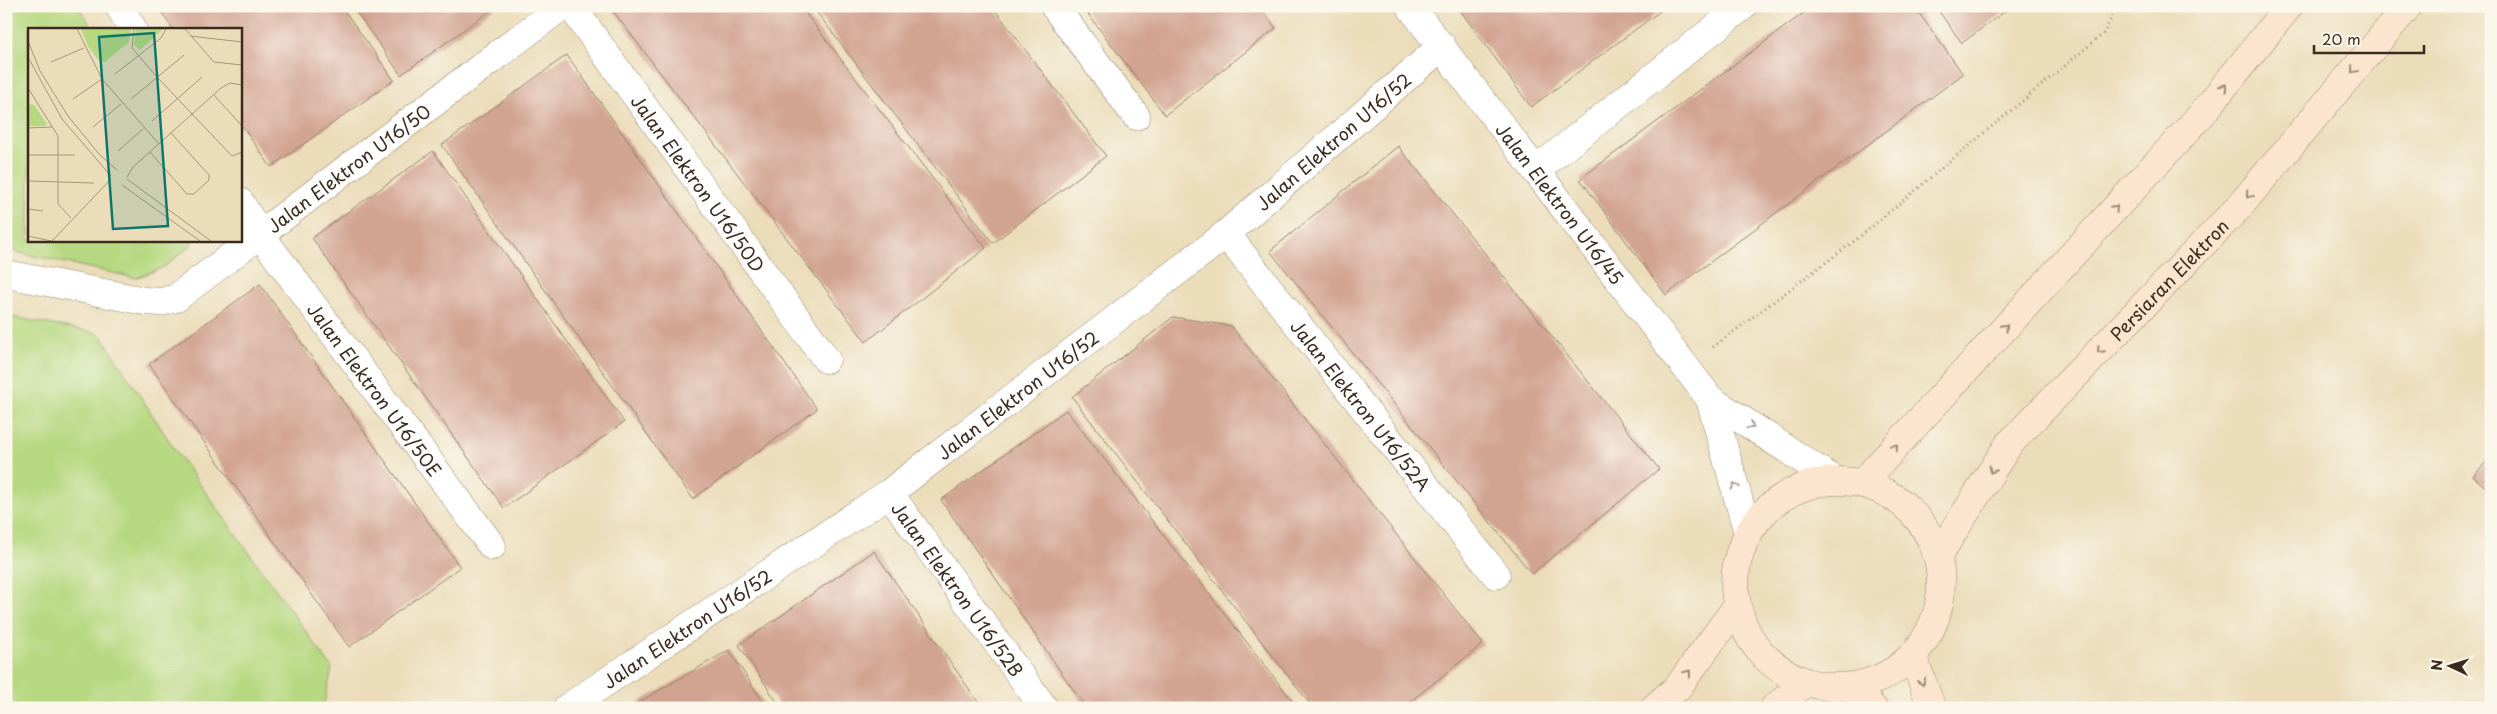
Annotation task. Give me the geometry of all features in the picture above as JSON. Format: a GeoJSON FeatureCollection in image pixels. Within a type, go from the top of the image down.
{"type":"FeatureCollection","features":[{"type":"Feature","properties":{"kind":"main road"},"geometry":{"type":"LineString","coordinates":[[1862,483],[2202,114],[2289,6]]}},
{"type":"Feature","properties":{"kind":"main road","name":"Persiaran Elektron"},"geometry":{"type":"LineString","coordinates":[[1938,556],[2009,444],[2238,208],[2408,6]]}},
{"type":"Feature","properties":{"kind":"main road"},"geometry":{"type":"LineString","coordinates":[[1834,480],[1862,483],[1888,492],[1910,509],[1928,530],[1938,556],[1942,592],[1933,627],[1913,657],[1885,678],[1851,688],[1828,688],[1805,683],[1785,674],[1759,650],[1744,626],[1737,606],[1735,581],[1739,556],[1748,533],[1764,512],[1784,496],[1808,484],[1834,480]]}},
{"type":"Feature","properties":{"kind":"main road"},"geometry":{"type":"LineString","coordinates":[[1654,708],[1678,686],[1737,606]]}},
{"type":"Feature","properties":{"kind":"main road"},"geometry":{"type":"LineString","coordinates":[[1913,657],[1932,708]]}},
{"type":"Feature","properties":{"kind":"main road"},"geometry":{"type":"LineString","coordinates":[[1774,708],[1805,683]]}},
{"type":"Feature","properties":{"kind":"main road"},"geometry":{"type":"LineString","coordinates":[[1851,688],[1873,708]]}},
{"type":"Feature","properties":{"kind":"street"},"geometry":{"type":"LineString","coordinates":[[119,6],[132,28]]}},
{"type":"Feature","properties":{"kind":"street","name":"Jalan Elektron U16/50"},"geometry":{"type":"LineString","coordinates":[[6,274],[145,301],[161,302],[176,298],[259,233],[562,6]]}},
{"type":"Feature","properties":{"kind":"street","name":"Jalan Elektron U16/50D"},"geometry":{"type":"LineString","coordinates":[[571,6],[826,359]]}},
{"type":"Feature","properties":{"kind":"street"},"geometry":{"type":"LineString","coordinates":[[1054,6],[1136,116]]}},
{"type":"Feature","properties":{"kind":"street","name":"Jalan Elektron U16/45"},"geometry":{"type":"LineString","coordinates":[[1410,6],[1710,399]]}},
{"type":"Feature","properties":{"kind":"street"},"geometry":{"type":"LineString","coordinates":[[1536,170],[1743,6]]}},
{"type":"Feature","properties":{"kind":"street","name":"Jalan Elektron U16/52"},"geometry":{"type":"LineString","coordinates":[[567,708],[889,493],[1226,234],[1442,46]]}},
{"type":"Feature","properties":{"kind":"street","name":"Jalan Elektron U16/50E"},"geometry":{"type":"LineString","coordinates":[[241,204],[259,233],[492,546]]}},
{"type":"Feature","properties":{"kind":"street","name":"Jalan Elektron U16/52A"},"geometry":{"type":"LineString","coordinates":[[1226,234],[1496,575]]}},
{"type":"Feature","properties":{"kind":"street"},"geometry":{"type":"LineString","coordinates":[[1710,399],[1834,480]]}},
{"type":"Feature","properties":{"kind":"street"},"geometry":{"type":"LineString","coordinates":[[1710,399],[1748,533]]}},
{"type":"Feature","properties":{"kind":"street","name":"Jalan Elektron U16/52B"},"geometry":{"type":"LineString","coordinates":[[889,493],[1044,708]]}},
{"type":"Feature","properties":{"kind":"path"},"geometry":{"type":"LineString","coordinates":[[1686,367],[1856,239],[2104,33],[2117,6]]}},
{"type":"Feature","properties":{"kind":"green space"},"geometry":{"type":"Polygon","coordinates":[[[6,6],[78,6],[92,28],[28,28],[28,241],[192,241],[190,246],[164,267],[136,278],[6,250],[6,6]]]}},
{"type":"Feature","properties":{"kind":"green space"},"geometry":{"type":"Polygon","coordinates":[[[6,316],[97,333],[102,337],[175,450],[332,668],[323,708],[6,708],[6,316]]]}},
{"type":"Feature","properties":{"kind":"building"},"geometry":{"type":"Polygon","coordinates":[[[157,6],[341,6],[394,80],[271,167],[241,124],[241,28],[172,28],[157,6]]]}},
{"type":"Feature","properties":{"kind":"building"},"geometry":{"type":"Polygon","coordinates":[[[352,6],[497,6],[401,75],[352,6]]]}},
{"type":"Feature","properties":{"kind":"building"},"geometry":{"type":"Polygon","coordinates":[[[619,6],[800,6],[986,248],[866,342],[613,11],[619,6]]]}},
{"type":"Feature","properties":{"kind":"building"},"geometry":{"type":"Polygon","coordinates":[[[812,6],[992,6],[1106,156],[993,243],[812,6]]]}},
{"type":"Feature","properties":{"kind":"building"},"geometry":{"type":"Polygon","coordinates":[[[1082,6],[1259,6],[1276,28],[1165,115],[1082,6]]]}},
{"type":"Feature","properties":{"kind":"building"},"geometry":{"type":"Polygon","coordinates":[[[1457,6],[1667,6],[1531,107],[1457,6]]]}},
{"type":"Feature","properties":{"kind":"building"},"geometry":{"type":"Polygon","coordinates":[[[1813,6],[1914,6],[1963,74],[1666,295],[1580,179],[1813,6]]]}},
{"type":"Feature","properties":{"kind":"building"},"geometry":{"type":"Polygon","coordinates":[[[1935,6],[2012,6],[1962,43],[1935,6]]]}},
{"type":"Feature","properties":{"kind":"building"},"geometry":{"type":"Polygon","coordinates":[[[567,55],[817,409],[693,499],[442,145],[567,55]]]}},
{"type":"Feature","properties":{"kind":"building"},"geometry":{"type":"Polygon","coordinates":[[[1398,146],[1659,469],[1532,574],[1270,251],[1398,146]]]}},
{"type":"Feature","properties":{"kind":"building"},"geometry":{"type":"Polygon","coordinates":[[[433,151],[624,422],[504,508],[312,238],[433,151]]]}},
{"type":"Feature","properties":{"kind":"building"},"geometry":{"type":"Polygon","coordinates":[[[260,284],[460,567],[349,647],[149,364],[260,284]]]}},
{"type":"Feature","properties":{"kind":"building"},"geometry":{"type":"Polygon","coordinates":[[[1173,317],[1231,326],[1483,644],[1402,708],[1313,708],[1072,397],[1173,317]]]}},
{"type":"Feature","properties":{"kind":"building"},"geometry":{"type":"Polygon","coordinates":[[[1066,410],[1298,708],[1086,708],[941,500],[1066,410]]]}},
{"type":"Feature","properties":{"kind":"building"},"geometry":{"type":"Polygon","coordinates":[[[2491,457],[2491,492],[2473,476],[2491,457]]]}},
{"type":"Feature","properties":{"kind":"building"},"geometry":{"type":"Polygon","coordinates":[[[874,551],[982,708],[781,708],[739,645],[874,551]]]}},
{"type":"Feature","properties":{"kind":"building"},"geometry":{"type":"Polygon","coordinates":[[[729,650],[767,708],[629,708],[729,650]]]}}]}
